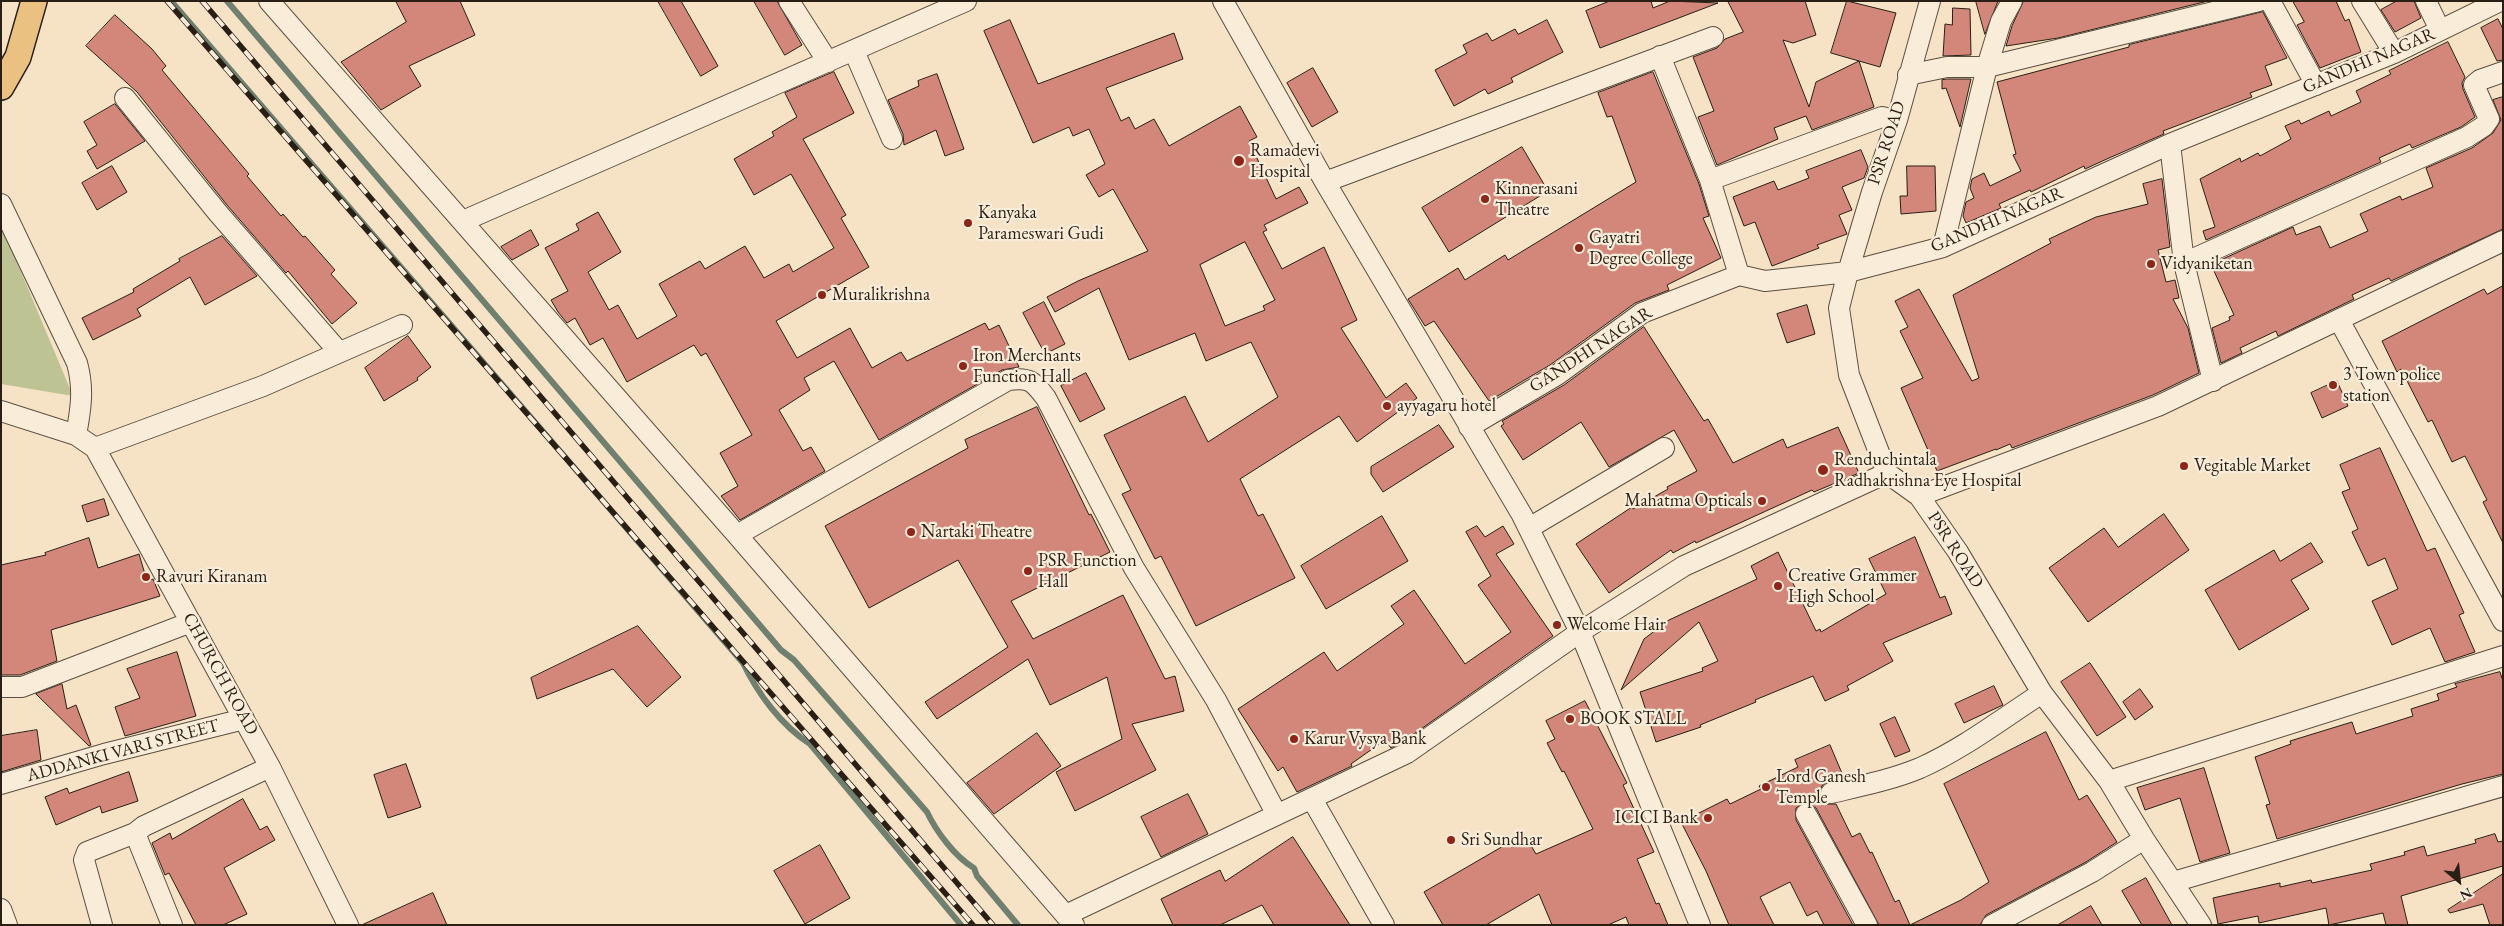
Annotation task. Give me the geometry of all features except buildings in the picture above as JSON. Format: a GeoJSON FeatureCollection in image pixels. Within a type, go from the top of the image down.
{"type":"FeatureCollection","features":[{"type":"Feature","properties":{"kind":"main road"},"geometry":{"type":"LineString","coordinates":[[1,87],[18,56],[34,1]]}},
{"type":"Feature","properties":{"kind":"street"},"geometry":{"type":"LineString","coordinates":[[269,1],[737,534],[1070,920],[1276,813],[1312,799],[1407,752],[1580,632],[1684,566],[1887,474]]}},
{"type":"Feature","properties":{"kind":"street"},"geometry":{"type":"LineString","coordinates":[[789,1],[828,62]]}},
{"type":"Feature","properties":{"kind":"street"},"geometry":{"type":"LineString","coordinates":[[463,221],[966,1]]}},
{"type":"Feature","properties":{"kind":"street"},"geometry":{"type":"LineString","coordinates":[[1223,1],[1325,182],[1529,528],[1580,632],[1700,925]]}},
{"type":"Feature","properties":{"kind":"street","name":"PSR ROAD"},"geometry":{"type":"LineString","coordinates":[[1930,1],[1897,120],[1872,192],[1848,272],[1840,308],[1849,375],[1887,474],[1919,496],[1958,552],[2042,693],[2109,781],[2144,839],[2201,925]]}},
{"type":"Feature","properties":{"kind":"street"},"geometry":{"type":"LineString","coordinates":[[1942,247],[1987,66],[2001,21],[2012,1]]}},
{"type":"Feature","properties":{"kind":"street"},"geometry":{"type":"LineString","coordinates":[[1908,75],[1947,67],[1987,66],[2259,1]]}},
{"type":"Feature","properties":{"kind":"street"},"geometry":{"type":"LineString","coordinates":[[2270,1],[2316,84]]}},
{"type":"Feature","properties":{"kind":"street"},"geometry":{"type":"LineString","coordinates":[[2362,1],[2394,53]]}},
{"type":"Feature","properties":{"kind":"street"},"geometry":{"type":"LineString","coordinates":[[2426,1],[2440,30]]}},
{"type":"Feature","properties":{"kind":"street","name":"GANDHI NAGAR"},"geometry":{"type":"LineString","coordinates":[[1469,427],[1557,375],[1642,313],[1739,275],[1765,281],[1848,272],[1942,247],[2170,144],[2394,53],[2500,1]]}},
{"type":"Feature","properties":{"kind":"street"},"geometry":{"type":"LineString","coordinates":[[1325,182],[1713,37]]}},
{"type":"Feature","properties":{"kind":"street"},"geometry":{"type":"LineString","coordinates":[[854,51],[892,139]]}},
{"type":"Feature","properties":{"kind":"street"},"geometry":{"type":"LineString","coordinates":[[1660,56],[1710,180],[1739,275]]}},
{"type":"Feature","properties":{"kind":"street"},"geometry":{"type":"LineString","coordinates":[[2184,263],[2467,136],[2484,126],[2489,119],[2474,85],[2480,80],[2500,74]]}},
{"type":"Feature","properties":{"kind":"street"},"geometry":{"type":"LineString","coordinates":[[125,98],[218,213],[339,352]]}},
{"type":"Feature","properties":{"kind":"street"},"geometry":{"type":"LineString","coordinates":[[1710,180],[1882,117],[1897,120]]}},
{"type":"Feature","properties":{"kind":"street"},"geometry":{"type":"LineString","coordinates":[[2170,144],[2184,263],[2214,381]]}},
{"type":"Feature","properties":{"kind":"street"},"geometry":{"type":"LineString","coordinates":[[1,204],[77,363],[82,381],[83,399],[76,435]]}},
{"type":"Feature","properties":{"kind":"street"},"geometry":{"type":"LineString","coordinates":[[1919,496],[2158,406],[2214,381],[2503,240]]}},
{"type":"Feature","properties":{"kind":"street"},"geometry":{"type":"LineString","coordinates":[[2339,320],[2503,621]]}},
{"type":"Feature","properties":{"kind":"street"},"geometry":{"type":"LineString","coordinates":[[95,448],[263,386],[402,325]]}},
{"type":"Feature","properties":{"kind":"street"},"geometry":{"type":"LineString","coordinates":[[737,534],[1008,380],[1024,378],[1035,384],[1046,398],[1134,568],[1216,700],[1276,813]]}},
{"type":"Feature","properties":{"kind":"street","name":"CHURCH ROAD"},"geometry":{"type":"LineString","coordinates":[[1,411],[76,435],[95,448],[270,767],[348,925]]}},
{"type":"Feature","properties":{"kind":"street"},"geometry":{"type":"LineString","coordinates":[[1529,528],[1664,448]]}},
{"type":"Feature","properties":{"kind":"street"},"geometry":{"type":"LineString","coordinates":[[1,687],[22,687],[191,622]]}},
{"type":"Feature","properties":{"kind":"street"},"geometry":{"type":"LineString","coordinates":[[2109,781],[2503,656]]}},
{"type":"Feature","properties":{"kind":"street"},"geometry":{"type":"LineString","coordinates":[[1831,793],[1894,778],[1921,767],[1953,750],[2042,693]]}},
{"type":"Feature","properties":{"kind":"street","name":"ADDANKI VARI STREET"},"geometry":{"type":"LineString","coordinates":[[1,784],[104,754],[244,719]]}},
{"type":"Feature","properties":{"kind":"street"},"geometry":{"type":"LineString","coordinates":[[102,925],[84,860],[87,852],[135,833],[144,826],[270,767]]}},
{"type":"Feature","properties":{"kind":"street"},"geometry":{"type":"LineString","coordinates":[[2173,882],[2503,786]]}},
{"type":"Feature","properties":{"kind":"street"},"geometry":{"type":"LineString","coordinates":[[1312,799],[1384,925]]}},
{"type":"Feature","properties":{"kind":"street"},"geometry":{"type":"LineString","coordinates":[[1806,814],[1867,925]]}},
{"type":"Feature","properties":{"kind":"street"},"geometry":{"type":"LineString","coordinates":[[135,833],[172,925]]}},
{"type":"Feature","properties":{"kind":"street"},"geometry":{"type":"LineString","coordinates":[[1992,925],[2092,872],[2144,839]]}},
{"type":"Feature","properties":{"kind":"street"},"geometry":{"type":"LineString","coordinates":[[1,909],[6,925]]}},
{"type":"Feature","properties":{"kind":"green space"},"geometry":{"type":"Polygon","coordinates":[[[1,224],[73,396],[1,384],[1,224]]]}},
{"type":"Feature","properties":{"kind":"waterway"},"geometry":{"type":"LineString","coordinates":[[171,1],[743,663],[771,708],[789,728],[810,744],[961,925]]}},
{"type":"Feature","properties":{"kind":"waterway"},"geometry":{"type":"LineString","coordinates":[[227,1],[781,650],[794,660],[927,812],[947,843],[974,868],[977,876],[1018,925]]}},
{"type":"Feature","properties":{"kind":"railway"},"geometry":{"type":"LineString","coordinates":[[167,1],[973,925]]}},
{"type":"Feature","properties":{"kind":"railway"},"geometry":{"type":"LineString","coordinates":[[202,1],[993,925]]}},
{"type":"Feature","properties":{"kind":"place","name":"Ramadevi Hospital"},"geometry":{"type":"Point","coordinates":[1239,161]}},
{"type":"Feature","properties":{"kind":"place","name":"Kinnerasani Theatre"},"geometry":{"type":"Point","coordinates":[1485,199]}},
{"type":"Feature","properties":{"kind":"place","name":"Kanyaka Parameswari Gudi"},"geometry":{"type":"Point","coordinates":[968,223]}},
{"type":"Feature","properties":{"kind":"place","name":"Gayatri Degree College"},"geometry":{"type":"Point","coordinates":[1579,248]}},
{"type":"Feature","properties":{"kind":"place","name":"Vidyaniketan"},"geometry":{"type":"Point","coordinates":[2151,264]}},
{"type":"Feature","properties":{"kind":"place","name":"Muralikrishna"},"geometry":{"type":"Point","coordinates":[822,295]}},
{"type":"Feature","properties":{"kind":"place","name":"Iron Merchants Function Hall"},"geometry":{"type":"Point","coordinates":[963,366]}},
{"type":"Feature","properties":{"kind":"place","name":"3 Town police station"},"geometry":{"type":"Point","coordinates":[2333,385]}},
{"type":"Feature","properties":{"kind":"place","name":"ayyagaru hotel"},"geometry":{"type":"Point","coordinates":[1387,406]}},
{"type":"Feature","properties":{"kind":"place","name":"Vegitable Market"},"geometry":{"type":"Point","coordinates":[2184,466]}},
{"type":"Feature","properties":{"kind":"place","name":"Renduchintala Radhakrishna Eye Hospital"},"geometry":{"type":"Point","coordinates":[1823,470]}},
{"type":"Feature","properties":{"kind":"place","name":"Mahatma Opticals"},"geometry":{"type":"Point","coordinates":[1762,501]}},
{"type":"Feature","properties":{"kind":"place","name":"Nartaki Theatre"},"geometry":{"type":"Point","coordinates":[911,532]}},
{"type":"Feature","properties":{"kind":"place","name":"PSR Function Hall"},"geometry":{"type":"Point","coordinates":[1028,571]}},
{"type":"Feature","properties":{"kind":"place","name":"Ravuri Kiranam"},"geometry":{"type":"Point","coordinates":[146,577]}},
{"type":"Feature","properties":{"kind":"place","name":"Creative Grammer High School"},"geometry":{"type":"Point","coordinates":[1778,586]}},
{"type":"Feature","properties":{"kind":"place","name":"Welcome Hair"},"geometry":{"type":"Point","coordinates":[1557,625]}},
{"type":"Feature","properties":{"kind":"place","name":"BOOK STALL"},"geometry":{"type":"Point","coordinates":[1570,719]}},
{"type":"Feature","properties":{"kind":"place","name":"Karur Vysya Bank"},"geometry":{"type":"Point","coordinates":[1294,739]}},
{"type":"Feature","properties":{"kind":"place","name":"Lord Ganesh Temple"},"geometry":{"type":"Point","coordinates":[1766,787]}},
{"type":"Feature","properties":{"kind":"place","name":"ICICI Bank"},"geometry":{"type":"Point","coordinates":[1708,818]}},
{"type":"Feature","properties":{"kind":"place","name":"Sri Sundhar"},"geometry":{"type":"Point","coordinates":[1451,840]}}]}
